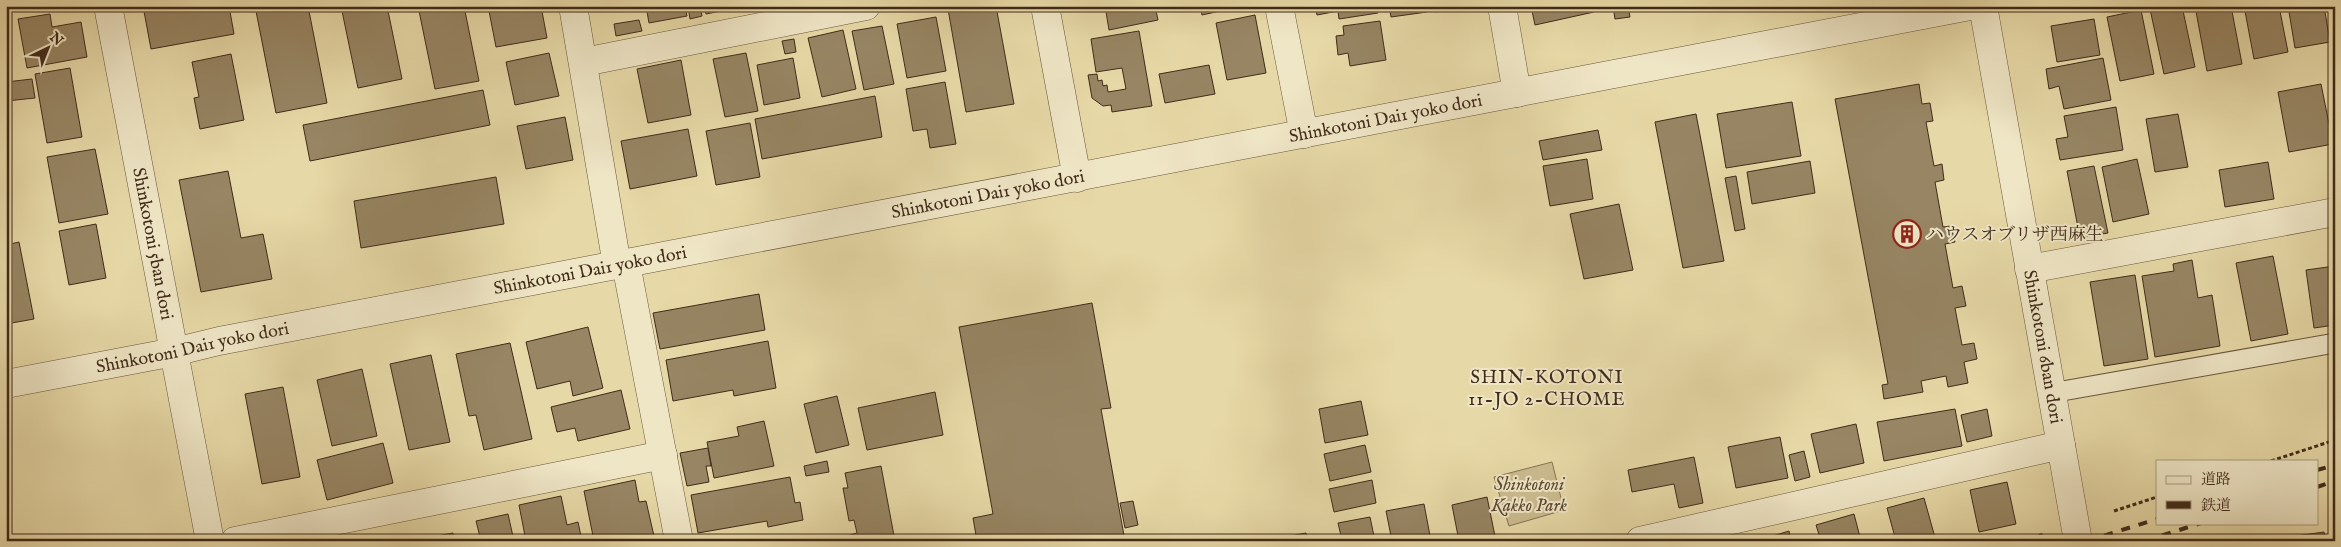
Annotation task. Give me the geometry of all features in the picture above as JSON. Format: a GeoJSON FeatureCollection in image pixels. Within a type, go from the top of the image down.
{"type":"FeatureCollection","features":[{"type":"Feature","properties":{"kind":"street","name":"Shinkotoni 5ban dori"},"geometry":{"type":"LineString","coordinates":[[108,6],[210,541]]}},
{"type":"Feature","properties":{"kind":"street"},"geometry":{"type":"LineString","coordinates":[[573,6],[622,264],[663,455],[679,541]]}},
{"type":"Feature","properties":{"kind":"street"},"geometry":{"type":"LineString","coordinates":[[584,62],[866,6]]}},
{"type":"Feature","properties":{"kind":"street"},"geometry":{"type":"LineString","coordinates":[[1045,6],[1077,178]]}},
{"type":"Feature","properties":{"kind":"street"},"geometry":{"type":"LineString","coordinates":[[1279,6],[1304,134]]}},
{"type":"Feature","properties":{"kind":"street"},"geometry":{"type":"LineString","coordinates":[[1502,6],[1517,94]]}},
{"type":"Feature","properties":{"kind":"street","name":"Shinkotoni Dai1 yoko dori"},"geometry":{"type":"LineString","coordinates":[[6,384],[174,352],[218,341],[1970,6]]}},
{"type":"Feature","properties":{"kind":"street","name":"Shinkotoni 6ban dori"},"geometry":{"type":"LineString","coordinates":[[1983,6],[2078,541]]}},
{"type":"Feature","properties":{"kind":"street"},"geometry":{"type":"LineString","coordinates":[[2029,269],[2335,212]]}},
{"type":"Feature","properties":{"kind":"street"},"geometry":{"type":"LineString","coordinates":[[1640,541],[2061,444]]}},
{"type":"Feature","properties":{"kind":"street"},"geometry":{"type":"LineString","coordinates":[[235,541],[663,455]]}},
{"type":"Feature","properties":{"kind":"lane"},"geometry":{"type":"LineString","coordinates":[[2051,393],[2335,343]]}},
{"type":"Feature","properties":{"kind":"path"},"geometry":{"type":"LineString","coordinates":[[2274,460],[2335,440]]}},
{"type":"Feature","properties":{"kind":"path"},"geometry":{"type":"LineString","coordinates":[[2114,511],[2156,498]]}},
{"type":"Feature","properties":{"kind":"path"},"geometry":{"type":"LineString","coordinates":[[2020,541],[2044,534]]}},
{"type":"Feature","properties":{"kind":"green space","name":"Shinkotoni Kakko Park"},"geometry":{"type":"Polygon","coordinates":[[[1552,462],[1564,510],[1509,526],[1494,477],[1552,462]]]}},
{"type":"Feature","properties":{"kind":"building"},"geometry":{"type":"Polygon","coordinates":[[[143,6],[229,6],[234,34],[151,49],[143,6]]]}},
{"type":"Feature","properties":{"kind":"building"},"geometry":{"type":"Polygon","coordinates":[[[255,6],[308,6],[327,103],[276,113],[255,6]]]}},
{"type":"Feature","properties":{"kind":"building"},"geometry":{"type":"Polygon","coordinates":[[[366,6],[387,6],[402,79],[358,88],[342,11],[366,6]]]}},
{"type":"Feature","properties":{"kind":"building"},"geometry":{"type":"Polygon","coordinates":[[[418,6],[464,6],[479,81],[435,89],[418,6]]]}},
{"type":"Feature","properties":{"kind":"building"},"geometry":{"type":"Polygon","coordinates":[[[488,6],[541,6],[547,38],[496,47],[488,6]]]}},
{"type":"Feature","properties":{"kind":"building"},"geometry":{"type":"Polygon","coordinates":[[[646,6],[685,6],[687,16],[649,23],[646,6]]]}},
{"type":"Feature","properties":{"kind":"building"},"geometry":{"type":"Polygon","coordinates":[[[688,6],[700,6],[702,16],[690,19],[688,6]]]}},
{"type":"Feature","properties":{"kind":"building"},"geometry":{"type":"Polygon","coordinates":[[[704,6],[741,6],[741,7],[706,14],[704,6]]]}},
{"type":"Feature","properties":{"kind":"building"},"geometry":{"type":"Polygon","coordinates":[[[962,6],[996,6],[1014,104],[966,112],[948,9],[962,6]]]}},
{"type":"Feature","properties":{"kind":"building"},"geometry":{"type":"Polygon","coordinates":[[[1105,6],[1155,6],[1158,20],[1109,30],[1105,6]]]}},
{"type":"Feature","properties":{"kind":"building"},"geometry":{"type":"Polygon","coordinates":[[[1200,6],[1243,6],[1202,15],[1200,6]]]}},
{"type":"Feature","properties":{"kind":"building"},"geometry":{"type":"Polygon","coordinates":[[[1315,6],[1376,6],[1378,13],[1339,19],[1338,11],[1317,15],[1315,6]]]}},
{"type":"Feature","properties":{"kind":"building"},"geometry":{"type":"Polygon","coordinates":[[[1389,6],[1426,6],[1427,12],[1391,17],[1389,6]]]}},
{"type":"Feature","properties":{"kind":"building"},"geometry":{"type":"Polygon","coordinates":[[[1434,6],[1471,6],[1435,12],[1434,6]]]}},
{"type":"Feature","properties":{"kind":"building"},"geometry":{"type":"Polygon","coordinates":[[[1531,6],[1593,6],[1594,12],[1535,25],[1531,6]]]}},
{"type":"Feature","properties":{"kind":"building"},"geometry":{"type":"Polygon","coordinates":[[[1613,6],[1628,6],[1630,17],[1615,19],[1613,6]]]}},
{"type":"Feature","properties":{"kind":"building"},"geometry":{"type":"Polygon","coordinates":[[[2165,6],[2182,6],[2195,67],[2164,74],[2150,9],[2165,6]]]}},
{"type":"Feature","properties":{"kind":"building"},"geometry":{"type":"Polygon","coordinates":[[[2195,6],[2231,6],[2242,64],[2207,71],[2195,6]]]}},
{"type":"Feature","properties":{"kind":"building"},"geometry":{"type":"Polygon","coordinates":[[[2244,6],[2279,6],[2288,52],[2254,59],[2244,6]]]}},
{"type":"Feature","properties":{"kind":"building"},"geometry":{"type":"Polygon","coordinates":[[[2288,6],[2324,6],[2330,42],[2295,48],[2288,6]]]}},
{"type":"Feature","properties":{"kind":"building"},"geometry":{"type":"Polygon","coordinates":[[[2141,10],[2154,74],[2120,81],[2107,17],[2141,10]]]}},
{"type":"Feature","properties":{"kind":"building"},"geometry":{"type":"Polygon","coordinates":[[[50,14],[52,27],[81,22],[87,57],[27,68],[18,19],[50,14]]]}},
{"type":"Feature","properties":{"kind":"building"},"geometry":{"type":"Polygon","coordinates":[[[1255,15],[1266,73],[1227,80],[1216,23],[1255,15]]]}},
{"type":"Feature","properties":{"kind":"building"},"geometry":{"type":"Polygon","coordinates":[[[936,17],[946,71],[907,78],[897,24],[936,17]]]}},
{"type":"Feature","properties":{"kind":"building"},"geometry":{"type":"Polygon","coordinates":[[[2094,19],[2100,55],[2057,62],[2051,26],[2094,19]]]}},
{"type":"Feature","properties":{"kind":"building"},"geometry":{"type":"Polygon","coordinates":[[[639,20],[642,31],[616,36],[614,24],[639,20]]]}},
{"type":"Feature","properties":{"kind":"building"},"geometry":{"type":"Polygon","coordinates":[[[1380,21],[1386,60],[1350,66],[1348,53],[1338,55],[1336,36],[1344,35],[1343,26],[1380,21]]]}},
{"type":"Feature","properties":{"kind":"building"},"geometry":{"type":"Polygon","coordinates":[[[882,26],[894,84],[864,90],[852,31],[882,26]]]}},
{"type":"Feature","properties":{"kind":"building"},"geometry":{"type":"Polygon","coordinates":[[[843,30],[856,89],[822,97],[808,38],[843,30]]]}},
{"type":"Feature","properties":{"kind":"building"},"geometry":{"type":"Polygon","coordinates":[[[1139,31],[1152,106],[1112,112],[1111,105],[1103,106],[1092,98],[1088,75],[1097,74],[1098,81],[1102,80],[1103,86],[1107,85],[1108,92],[1126,89],[1122,68],[1096,72],[1091,39],[1139,31]]]}},
{"type":"Feature","properties":{"kind":"building"},"geometry":{"type":"Polygon","coordinates":[[[794,39],[796,52],[785,54],[782,41],[794,39]]]}},
{"type":"Feature","properties":{"kind":"building"},"geometry":{"type":"Polygon","coordinates":[[[549,53],[559,96],[515,105],[506,62],[549,53]]]}},
{"type":"Feature","properties":{"kind":"building"},"geometry":{"type":"Polygon","coordinates":[[[746,53],[758,111],[725,117],[713,59],[746,53]]]}},
{"type":"Feature","properties":{"kind":"building"},"geometry":{"type":"Polygon","coordinates":[[[231,54],[244,120],[200,129],[194,98],[199,97],[192,62],[231,54]]]}},
{"type":"Feature","properties":{"kind":"building"},"geometry":{"type":"Polygon","coordinates":[[[793,58],[800,98],[764,105],[757,65],[793,58]]]}},
{"type":"Feature","properties":{"kind":"building"},"geometry":{"type":"Polygon","coordinates":[[[2103,58],[2111,100],[2064,109],[2059,86],[2049,89],[2046,69],[2103,58]]]}},
{"type":"Feature","properties":{"kind":"building"},"geometry":{"type":"Polygon","coordinates":[[[681,60],[691,115],[648,123],[637,69],[681,60]]]}},
{"type":"Feature","properties":{"kind":"building"},"geometry":{"type":"Polygon","coordinates":[[[1209,65],[1215,94],[1165,103],[1159,74],[1209,65]]]}},
{"type":"Feature","properties":{"kind":"building"},"geometry":{"type":"Polygon","coordinates":[[[70,68],[82,137],[47,143],[35,74],[70,68]]]}},
{"type":"Feature","properties":{"kind":"building"},"geometry":{"type":"Polygon","coordinates":[[[32,79],[35,98],[6,101],[6,82],[32,79]]]}},
{"type":"Feature","properties":{"kind":"building"},"geometry":{"type":"Polygon","coordinates":[[[945,82],[956,144],[930,148],[927,129],[913,131],[906,89],[945,82]]]}},
{"type":"Feature","properties":{"kind":"building","name":"ハウスオブリザ西麻生"},"geometry":{"type":"Polygon","coordinates":[[[1919,84],[1922,104],[1930,103],[1933,121],[1926,122],[1934,166],[1942,164],[1944,180],[1935,182],[1943,227],[1951,226],[1955,242],[1945,244],[1953,288],[1962,286],[1966,306],[1955,308],[1962,345],[1974,343],[1977,359],[1964,362],[1968,383],[1948,387],[1946,376],[1921,381],[1923,392],[1884,399],[1882,385],[1888,384],[1835,99],[1919,84]]]}},
{"type":"Feature","properties":{"kind":"building"},"geometry":{"type":"Polygon","coordinates":[[[2321,84],[2333,144],[2289,152],[2278,92],[2321,84]]]}},
{"type":"Feature","properties":{"kind":"building"},"geometry":{"type":"Polygon","coordinates":[[[483,90],[490,125],[310,161],[303,125],[483,90]]]}},
{"type":"Feature","properties":{"kind":"building"},"geometry":{"type":"Polygon","coordinates":[[[875,96],[882,137],[762,159],[755,119],[875,96]]]}},
{"type":"Feature","properties":{"kind":"building"},"geometry":{"type":"Polygon","coordinates":[[[1792,102],[1801,156],[1726,168],[1717,114],[1792,102]]]}},
{"type":"Feature","properties":{"kind":"building"},"geometry":{"type":"Polygon","coordinates":[[[2116,107],[2123,150],[2060,160],[2056,139],[2068,137],[2064,116],[2116,107]]]}},
{"type":"Feature","properties":{"kind":"building"},"geometry":{"type":"Polygon","coordinates":[[[1696,114],[1724,261],[1683,268],[1655,122],[1696,114]]]}},
{"type":"Feature","properties":{"kind":"building"},"geometry":{"type":"Polygon","coordinates":[[[2178,114],[2188,167],[2155,172],[2146,119],[2178,114]]]}},
{"type":"Feature","properties":{"kind":"building"},"geometry":{"type":"Polygon","coordinates":[[[565,117],[573,160],[526,169],[517,126],[565,117]]]}},
{"type":"Feature","properties":{"kind":"building"},"geometry":{"type":"Polygon","coordinates":[[[750,123],[760,177],[716,185],[706,131],[750,123]]]}},
{"type":"Feature","properties":{"kind":"building"},"geometry":{"type":"Polygon","coordinates":[[[688,129],[697,176],[630,189],[621,141],[688,129]]]}},
{"type":"Feature","properties":{"kind":"building"},"geometry":{"type":"Polygon","coordinates":[[[1598,130],[1602,150],[1543,160],[1539,141],[1598,130]]]}},
{"type":"Feature","properties":{"kind":"building"},"geometry":{"type":"Polygon","coordinates":[[[95,149],[108,214],[59,223],[47,157],[95,149]]]}},
{"type":"Feature","properties":{"kind":"building"},"geometry":{"type":"Polygon","coordinates":[[[1587,159],[1593,199],[1550,206],[1543,166],[1587,159]]]}},
{"type":"Feature","properties":{"kind":"building"},"geometry":{"type":"Polygon","coordinates":[[[2137,159],[2149,214],[2113,222],[2102,167],[2137,159]]]}},
{"type":"Feature","properties":{"kind":"building"},"geometry":{"type":"Polygon","coordinates":[[[1810,161],[1815,193],[1752,204],[1747,172],[1810,161]]]}},
{"type":"Feature","properties":{"kind":"building"},"geometry":{"type":"Polygon","coordinates":[[[2268,162],[2274,199],[2225,207],[2219,170],[2268,162]]]}},
{"type":"Feature","properties":{"kind":"building"},"geometry":{"type":"Polygon","coordinates":[[[2094,166],[2108,233],[2080,238],[2067,171],[2094,166]]]}},
{"type":"Feature","properties":{"kind":"building"},"geometry":{"type":"Polygon","coordinates":[[[228,171],[241,238],[263,234],[272,279],[201,292],[179,180],[228,171]]]}},
{"type":"Feature","properties":{"kind":"building"},"geometry":{"type":"Polygon","coordinates":[[[1736,176],[1745,229],[1735,231],[1725,178],[1736,176]]]}},
{"type":"Feature","properties":{"kind":"building"},"geometry":{"type":"Polygon","coordinates":[[[496,177],[504,224],[361,248],[354,201],[496,177]]]}},
{"type":"Feature","properties":{"kind":"building"},"geometry":{"type":"Polygon","coordinates":[[[1619,204],[1633,270],[1584,279],[1570,214],[1619,204]]]}},
{"type":"Feature","properties":{"kind":"building"},"geometry":{"type":"Polygon","coordinates":[[[96,224],[106,278],[69,285],[59,231],[96,224]]]}},
{"type":"Feature","properties":{"kind":"building"},"geometry":{"type":"Polygon","coordinates":[[[19,242],[34,319],[6,324],[6,245],[19,242]]]}},
{"type":"Feature","properties":{"kind":"building"},"geometry":{"type":"Polygon","coordinates":[[[2273,256],[2288,334],[2251,341],[2236,263],[2273,256]]]}},
{"type":"Feature","properties":{"kind":"building"},"geometry":{"type":"Polygon","coordinates":[[[2192,260],[2198,298],[2212,295],[2220,346],[2155,357],[2142,276],[2174,271],[2173,264],[2192,260]]]}},
{"type":"Feature","properties":{"kind":"building"},"geometry":{"type":"Polygon","coordinates":[[[2335,266],[2335,325],[2314,328],[2306,270],[2335,266]]]}},
{"type":"Feature","properties":{"kind":"building"},"geometry":{"type":"Polygon","coordinates":[[[2135,275],[2148,359],[2104,366],[2090,282],[2135,275]]]}},
{"type":"Feature","properties":{"kind":"building"},"geometry":{"type":"Polygon","coordinates":[[[759,294],[765,330],[660,349],[653,313],[759,294]]]}},
{"type":"Feature","properties":{"kind":"building"},"geometry":{"type":"Polygon","coordinates":[[[1092,303],[1111,408],[1101,409],[1125,541],[977,541],[973,518],[993,514],[959,327],[1092,303]]]}},
{"type":"Feature","properties":{"kind":"building"},"geometry":{"type":"Polygon","coordinates":[[[588,327],[603,388],[573,396],[570,381],[537,389],[526,342],[588,327]]]}},
{"type":"Feature","properties":{"kind":"building"},"geometry":{"type":"Polygon","coordinates":[[[768,341],[776,388],[734,396],[733,390],[673,401],[666,360],[768,341]]]}},
{"type":"Feature","properties":{"kind":"building"},"geometry":{"type":"Polygon","coordinates":[[[510,343],[532,439],[484,450],[476,415],[469,416],[456,354],[510,343]]]}},
{"type":"Feature","properties":{"kind":"building"},"geometry":{"type":"Polygon","coordinates":[[[431,355],[450,442],[409,450],[390,364],[431,355]]]}},
{"type":"Feature","properties":{"kind":"building"},"geometry":{"type":"Polygon","coordinates":[[[362,369],[377,436],[332,446],[317,380],[362,369]]]}},
{"type":"Feature","properties":{"kind":"building"},"geometry":{"type":"Polygon","coordinates":[[[283,387],[300,477],[262,484],[245,394],[283,387]]]}},
{"type":"Feature","properties":{"kind":"building"},"geometry":{"type":"Polygon","coordinates":[[[621,390],[630,429],[578,441],[575,428],[557,432],[551,407],[621,390]]]}},
{"type":"Feature","properties":{"kind":"building"},"geometry":{"type":"Polygon","coordinates":[[[935,392],[943,435],[867,450],[858,408],[935,392]]]}},
{"type":"Feature","properties":{"kind":"building"},"geometry":{"type":"Polygon","coordinates":[[[837,396],[849,445],[816,453],[804,404],[837,396]]]}},
{"type":"Feature","properties":{"kind":"building"},"geometry":{"type":"Polygon","coordinates":[[[1361,401],[1368,435],[1325,443],[1319,409],[1361,401]]]}},
{"type":"Feature","properties":{"kind":"building"},"geometry":{"type":"Polygon","coordinates":[[[1955,409],[1962,446],[1884,461],[1877,422],[1955,409]]]}},
{"type":"Feature","properties":{"kind":"building"},"geometry":{"type":"Polygon","coordinates":[[[1987,409],[1992,436],[1967,442],[1961,415],[1987,409]]]}},
{"type":"Feature","properties":{"kind":"building"},"geometry":{"type":"Polygon","coordinates":[[[764,421],[774,466],[714,478],[707,442],[739,436],[737,427],[764,421]]]}},
{"type":"Feature","properties":{"kind":"building"},"geometry":{"type":"Polygon","coordinates":[[[1856,424],[1864,463],[1820,473],[1811,434],[1856,424]]]}},
{"type":"Feature","properties":{"kind":"building"},"geometry":{"type":"Polygon","coordinates":[[[1780,437],[1788,478],[1736,488],[1728,447],[1780,437]]]}},
{"type":"Feature","properties":{"kind":"building"},"geometry":{"type":"Polygon","coordinates":[[[383,443],[393,483],[327,500],[317,460],[383,443]]]}},
{"type":"Feature","properties":{"kind":"building"},"geometry":{"type":"Polygon","coordinates":[[[1365,445],[1371,472],[1330,481],[1324,454],[1365,445]]]}},
{"type":"Feature","properties":{"kind":"building"},"geometry":{"type":"Polygon","coordinates":[[[708,448],[711,466],[706,466],[709,482],[687,486],[680,453],[708,448]]]}},
{"type":"Feature","properties":{"kind":"building"},"geometry":{"type":"Polygon","coordinates":[[[1804,451],[1810,477],[1795,481],[1789,455],[1804,451]]]}},
{"type":"Feature","properties":{"kind":"building"},"geometry":{"type":"Polygon","coordinates":[[[1694,457],[1703,503],[1679,508],[1674,484],[1632,492],[1628,470],[1694,457]]]}},
{"type":"Feature","properties":{"kind":"building"},"geometry":{"type":"Polygon","coordinates":[[[827,461],[829,472],[806,476],[804,466],[827,461]]]}},
{"type":"Feature","properties":{"kind":"building"},"geometry":{"type":"Polygon","coordinates":[[[881,466],[895,541],[851,541],[850,535],[857,533],[854,520],[849,521],[843,488],[848,488],[845,473],[881,466]]]}},
{"type":"Feature","properties":{"kind":"building"},"geometry":{"type":"Polygon","coordinates":[[[790,477],[795,503],[800,502],[803,520],[768,527],[767,521],[698,533],[691,495],[790,477]]]}},
{"type":"Feature","properties":{"kind":"building"},"geometry":{"type":"Polygon","coordinates":[[[635,480],[639,502],[646,501],[654,536],[630,541],[612,539],[594,541],[584,491],[635,480]]]}},
{"type":"Feature","properties":{"kind":"building"},"geometry":{"type":"Polygon","coordinates":[[[1372,480],[1376,503],[1334,512],[1329,489],[1372,480]]]}},
{"type":"Feature","properties":{"kind":"building"},"geometry":{"type":"Polygon","coordinates":[[[2007,482],[2016,524],[1979,532],[1970,490],[2007,482]]]}},
{"type":"Feature","properties":{"kind":"building"},"geometry":{"type":"Polygon","coordinates":[[[561,496],[567,525],[578,522],[582,541],[526,541],[519,505],[561,496]]]}},
{"type":"Feature","properties":{"kind":"building"},"geometry":{"type":"Polygon","coordinates":[[[1487,497],[1496,541],[1459,541],[1452,505],[1487,497]]]}},
{"type":"Feature","properties":{"kind":"building"},"geometry":{"type":"Polygon","coordinates":[[[1924,498],[1936,541],[1896,541],[1887,508],[1924,498]]]}},
{"type":"Feature","properties":{"kind":"building"},"geometry":{"type":"Polygon","coordinates":[[[1133,501],[1138,525],[1125,528],[1120,503],[1133,501]]]}},
{"type":"Feature","properties":{"kind":"building"},"geometry":{"type":"Polygon","coordinates":[[[1424,504],[1431,541],[1392,541],[1386,511],[1424,504]]]}},
{"type":"Feature","properties":{"kind":"building"},"geometry":{"type":"Polygon","coordinates":[[[508,514],[514,541],[481,541],[476,521],[508,514]]]}},
{"type":"Feature","properties":{"kind":"building"},"geometry":{"type":"Polygon","coordinates":[[[1854,514],[1861,541],[1821,541],[1816,525],[1854,514]]]}},
{"type":"Feature","properties":{"kind":"building"},"geometry":{"type":"Polygon","coordinates":[[[1370,517],[1375,541],[1339,541],[1342,540],[1338,523],[1370,517]]]}},
{"type":"Feature","properties":{"kind":"building"},"geometry":{"type":"Polygon","coordinates":[[[1789,531],[1791,541],[1756,541],[1789,531]]]}},
{"type":"Feature","properties":{"kind":"building"},"geometry":{"type":"Polygon","coordinates":[[[2324,532],[2326,541],[2289,541],[2288,537],[2324,532]]]}},
{"type":"Feature","properties":{"kind":"building"},"geometry":{"type":"Polygon","coordinates":[[[453,533],[454,541],[408,541],[453,533]]]}},
{"type":"Feature","properties":{"kind":"building"},"geometry":{"type":"Polygon","coordinates":[[[1306,533],[1307,538],[1319,536],[1320,541],[1291,541],[1290,536],[1306,533]]]}},
{"type":"Feature","properties":{"kind":"railway"},"geometry":{"type":"LineString","coordinates":[[2318,470],[2335,465]]}},
{"type":"Feature","properties":{"kind":"railway"},"geometry":{"type":"LineString","coordinates":[[2318,487],[2335,481]]}},
{"type":"Feature","properties":{"kind":"railway"},"geometry":{"type":"LineString","coordinates":[[2087,541],[2156,519]]}},
{"type":"Feature","properties":{"kind":"railway"},"geometry":{"type":"LineString","coordinates":[[2145,541],[2198,524]]}},
{"type":"Feature","properties":{"kind":"place","name":"ハウスオブリザ西麻生"},"geometry":{"type":"Point","coordinates":[1907,234]}},
{"type":"Feature","properties":{"kind":"district","name":"SHIN-KOTONI 11-JO 2-CHOME"},"geometry":{"type":"Point","coordinates":[1547,387]}}]}
